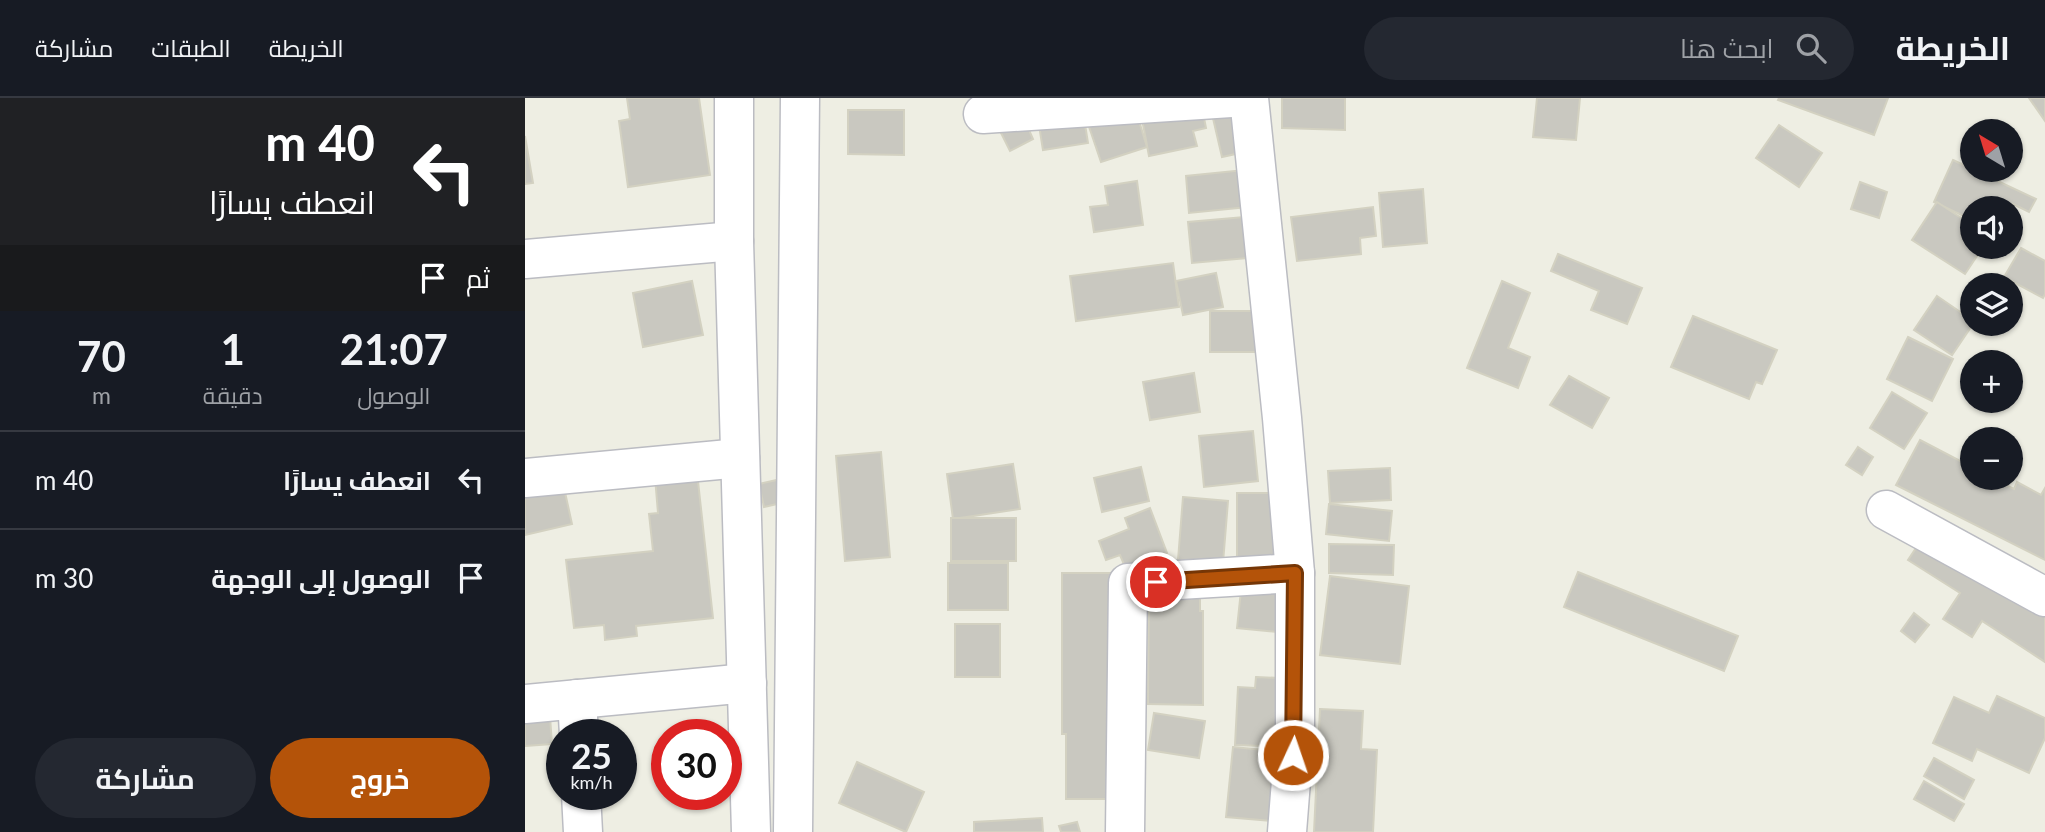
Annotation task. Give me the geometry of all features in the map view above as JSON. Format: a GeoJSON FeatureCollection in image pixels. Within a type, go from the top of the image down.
{"type":"FeatureCollection","features":[{"type":"Feature","properties":{"kind":"street"},"geometry":{"type":"LineString","coordinates":[[734,98],[734,241],[751,832]]}},
{"type":"Feature","properties":{"kind":"street"},"geometry":{"type":"LineString","coordinates":[[793,832],[800,98]]}},
{"type":"Feature","properties":{"kind":"street"},"geometry":{"type":"LineString","coordinates":[[983,114],[1231,98]]}},
{"type":"Feature","properties":{"kind":"street"},"geometry":{"type":"LineString","coordinates":[[1249,98],[1295,573],[1295,730],[1287,832]]}},
{"type":"Feature","properties":{"kind":"street"},"geometry":{"type":"LineString","coordinates":[[525,259],[734,241]]}},
{"type":"Feature","properties":{"kind":"street"},"geometry":{"type":"LineString","coordinates":[[525,478],[740,458]]}},
{"type":"Feature","properties":{"kind":"street"},"geometry":{"type":"LineString","coordinates":[[1887,510],[2045,597]]}},
{"type":"Feature","properties":{"kind":"street"},"geometry":{"type":"LineString","coordinates":[[1125,832],[1128,583],[1295,573]]}},
{"type":"Feature","properties":{"kind":"street"},"geometry":{"type":"LineString","coordinates":[[525,704],[578,717],[747,683]]}},
{"type":"Feature","properties":{"kind":"street"},"geometry":{"type":"LineString","coordinates":[[582,810],[583,832]]}},
{"type":"Feature","properties":{"kind":"building"},"geometry":{"type":"Polygon","coordinates":[[[627,98],[699,98],[710,175],[628,187],[619,121],[630,119],[627,98]]]}},
{"type":"Feature","properties":{"kind":"building"},"geometry":{"type":"Polygon","coordinates":[[[1132,98],[1147,147],[1101,162],[1084,112],[1132,98]]]}},
{"type":"Feature","properties":{"kind":"building"},"geometry":{"type":"Polygon","coordinates":[[[1138,98],[1200,98],[1206,128],[1193,131],[1197,146],[1149,156],[1138,98]]]}},
{"type":"Feature","properties":{"kind":"building"},"geometry":{"type":"Polygon","coordinates":[[[1224,98],[1263,148],[1222,157],[1209,101],[1224,98]]]}},
{"type":"Feature","properties":{"kind":"building"},"geometry":{"type":"Polygon","coordinates":[[[1282,98],[1345,98],[1345,130],[1282,128],[1282,98]]]}},
{"type":"Feature","properties":{"kind":"building"},"geometry":{"type":"Polygon","coordinates":[[[1537,98],[1580,98],[1576,140],[1533,137],[1537,98]]]}},
{"type":"Feature","properties":{"kind":"building"},"geometry":{"type":"Polygon","coordinates":[[[1888,98],[1874,135],[1778,100],[1888,98]]]}},
{"type":"Feature","properties":{"kind":"building"},"geometry":{"type":"Polygon","coordinates":[[[2029,98],[2045,98],[2045,121],[2029,98]]]}},
{"type":"Feature","properties":{"kind":"building"},"geometry":{"type":"Polygon","coordinates":[[[1082,106],[1088,143],[1043,150],[1037,113],[1082,106]]]}},
{"type":"Feature","properties":{"kind":"building"},"geometry":{"type":"Polygon","coordinates":[[[848,110],[904,110],[904,155],[848,154],[848,110]]]}},
{"type":"Feature","properties":{"kind":"building"},"geometry":{"type":"Polygon","coordinates":[[[1025,121],[1033,139],[1010,151],[1001,133],[1025,121]]]}},
{"type":"Feature","properties":{"kind":"building"},"geometry":{"type":"Polygon","coordinates":[[[1779,125],[1822,153],[1799,187],[1756,158],[1779,125]]]}},
{"type":"Feature","properties":{"kind":"building"},"geometry":{"type":"Polygon","coordinates":[[[525,136],[533,183],[525,184],[525,136]]]}},
{"type":"Feature","properties":{"kind":"building"},"geometry":{"type":"Polygon","coordinates":[[[1953,160],[1960,163],[1960,182],[2000,182],[2036,199],[2029,212],[2023,209],[2023,196],[1960,196],[1960,214],[1934,202],[1953,160]]]}},
{"type":"Feature","properties":{"kind":"building"},"geometry":{"type":"Polygon","coordinates":[[[1264,168],[1267,205],[1189,213],[1186,176],[1264,168]]]}},
{"type":"Feature","properties":{"kind":"building"},"geometry":{"type":"Polygon","coordinates":[[[1137,181],[1143,225],[1094,232],[1090,207],[1108,205],[1105,186],[1137,181]]]}},
{"type":"Feature","properties":{"kind":"building"},"geometry":{"type":"Polygon","coordinates":[[[1860,182],[1887,192],[1879,218],[1851,209],[1860,182]]]}},
{"type":"Feature","properties":{"kind":"building"},"geometry":{"type":"Polygon","coordinates":[[[1423,189],[1427,243],[1383,247],[1379,193],[1423,189]]]}},
{"type":"Feature","properties":{"kind":"building"},"geometry":{"type":"Polygon","coordinates":[[[1937,202],[1960,217],[1960,259],[1975,259],[1963,273],[1912,240],[1937,202]]]}},
{"type":"Feature","properties":{"kind":"building"},"geometry":{"type":"Polygon","coordinates":[[[1373,207],[1376,236],[1360,238],[1361,254],[1297,261],[1291,217],[1373,207]]]}},
{"type":"Feature","properties":{"kind":"building"},"geometry":{"type":"Polygon","coordinates":[[[1267,215],[1270,256],[1192,263],[1188,222],[1267,215]]]}},
{"type":"Feature","properties":{"kind":"building"},"geometry":{"type":"Polygon","coordinates":[[[2023,249],[2045,261],[2043,298],[2023,287],[2023,273],[2006,273],[2015,259],[2023,259],[2023,249]]]}},
{"type":"Feature","properties":{"kind":"building"},"geometry":{"type":"Polygon","coordinates":[[[1558,254],[1642,288],[1627,324],[1591,310],[1599,291],[1551,271],[1558,254]]]}},
{"type":"Feature","properties":{"kind":"building"},"geometry":{"type":"Polygon","coordinates":[[[1173,263],[1179,307],[1076,321],[1070,276],[1173,263]]]}},
{"type":"Feature","properties":{"kind":"building"},"geometry":{"type":"Polygon","coordinates":[[[1216,273],[1223,307],[1183,315],[1176,281],[1216,273]]]}},
{"type":"Feature","properties":{"kind":"building"},"geometry":{"type":"Polygon","coordinates":[[[692,281],[703,335],[643,347],[633,293],[692,281]]]}},
{"type":"Feature","properties":{"kind":"building"},"geometry":{"type":"Polygon","coordinates":[[[1502,281],[1530,293],[1508,348],[1530,357],[1518,388],[1467,368],[1502,281]]]}},
{"type":"Feature","properties":{"kind":"building"},"geometry":{"type":"Polygon","coordinates":[[[1937,296],[1960,312],[1960,336],[1965,336],[1952,355],[1914,330],[1937,296]]]}},
{"type":"Feature","properties":{"kind":"building"},"geometry":{"type":"Polygon","coordinates":[[[1210,311],[1271,311],[1271,352],[1210,352],[1210,311]]]}},
{"type":"Feature","properties":{"kind":"building"},"geometry":{"type":"Polygon","coordinates":[[[1693,316],[1777,350],[1762,384],[1756,382],[1749,399],[1671,367],[1693,316]]]}},
{"type":"Feature","properties":{"kind":"building"},"geometry":{"type":"Polygon","coordinates":[[[1908,337],[1953,359],[1932,401],[1887,379],[1908,337]]]}},
{"type":"Feature","properties":{"kind":"building"},"geometry":{"type":"Polygon","coordinates":[[[1194,373],[1200,412],[1150,420],[1143,382],[1194,373]]]}},
{"type":"Feature","properties":{"kind":"building"},"geometry":{"type":"Polygon","coordinates":[[[1569,376],[1609,398],[1592,428],[1550,405],[1569,376]]]}},
{"type":"Feature","properties":{"kind":"building"},"geometry":{"type":"Polygon","coordinates":[[[1892,392],[1927,413],[1904,449],[1870,428],[1892,392]]]}},
{"type":"Feature","properties":{"kind":"building"},"geometry":{"type":"Polygon","coordinates":[[[1253,431],[1258,481],[1204,487],[1199,436],[1253,431]]]}},
{"type":"Feature","properties":{"kind":"building"},"geometry":{"type":"Polygon","coordinates":[[[1920,440],[1960,461],[1960,490],[2023,490],[2023,485],[2041,495],[2045,488],[2045,560],[1896,485],[1920,440]]]}},
{"type":"Feature","properties":{"kind":"building"},"geometry":{"type":"Polygon","coordinates":[[[1858,447],[1873,457],[1862,475],[1846,465],[1858,447]]]}},
{"type":"Feature","properties":{"kind":"building"},"geometry":{"type":"Polygon","coordinates":[[[881,452],[890,557],[845,561],[836,456],[881,452]]]}},
{"type":"Feature","properties":{"kind":"building"},"geometry":{"type":"Polygon","coordinates":[[[1013,464],[1020,509],[953,519],[947,474],[1013,464]]]}},
{"type":"Feature","properties":{"kind":"building"},"geometry":{"type":"Polygon","coordinates":[[[1141,467],[1149,501],[1102,512],[1094,478],[1141,467]]]}},
{"type":"Feature","properties":{"kind":"building"},"geometry":{"type":"Polygon","coordinates":[[[1390,468],[1391,500],[1330,503],[1328,471],[1390,468]]]}},
{"type":"Feature","properties":{"kind":"building"},"geometry":{"type":"Polygon","coordinates":[[[697,472],[713,618],[636,626],[637,636],[605,640],[604,625],[574,628],[566,560],[653,551],[649,514],[658,513],[655,477],[697,472]]]}},
{"type":"Feature","properties":{"kind":"building"},"geometry":{"type":"Polygon","coordinates":[[[561,474],[572,524],[525,535],[525,482],[561,474]]]}},
{"type":"Feature","properties":{"kind":"building"},"geometry":{"type":"Polygon","coordinates":[[[781,479],[786,502],[764,507],[759,484],[781,479]]]}},
{"type":"Feature","properties":{"kind":"building"},"geometry":{"type":"Polygon","coordinates":[[[1237,493],[1293,493],[1293,563],[1237,563],[1237,493]]]}},
{"type":"Feature","properties":{"kind":"building"},"geometry":{"type":"Polygon","coordinates":[[[1183,497],[1228,501],[1223,563],[1178,560],[1183,497]]]}},
{"type":"Feature","properties":{"kind":"building"},"geometry":{"type":"Polygon","coordinates":[[[1329,504],[1392,511],[1389,541],[1326,534],[1329,504]]]}},
{"type":"Feature","properties":{"kind":"building"},"geometry":{"type":"Polygon","coordinates":[[[1150,508],[1167,553],[1126,569],[1120,555],[1106,560],[1099,541],[1129,529],[1125,518],[1150,508]]]}},
{"type":"Feature","properties":{"kind":"building"},"geometry":{"type":"Polygon","coordinates":[[[951,518],[1016,518],[1016,561],[951,561],[951,518]]]}},
{"type":"Feature","properties":{"kind":"building"},"geometry":{"type":"Polygon","coordinates":[[[1928,530],[2045,594],[2045,662],[1982,621],[1972,637],[1943,619],[1960,593],[1908,560],[1928,530]]]}},
{"type":"Feature","properties":{"kind":"building"},"geometry":{"type":"Polygon","coordinates":[[[1329,544],[1394,545],[1393,575],[1329,573],[1329,544]]]}},
{"type":"Feature","properties":{"kind":"building"},"geometry":{"type":"Polygon","coordinates":[[[948,563],[1008,563],[1008,610],[948,610],[948,563]]]}},
{"type":"Feature","properties":{"kind":"building"},"geometry":{"type":"Polygon","coordinates":[[[1578,572],[1738,636],[1724,671],[1564,607],[1578,572]]]}},
{"type":"Feature","properties":{"kind":"building"},"geometry":{"type":"Polygon","coordinates":[[[1062,573],[1130,573],[1130,799],[1066,799],[1066,734],[1062,734],[1062,573]]]}},
{"type":"Feature","properties":{"kind":"building"},"geometry":{"type":"Polygon","coordinates":[[[1330,576],[1409,586],[1400,664],[1320,655],[1330,576]]]}},
{"type":"Feature","properties":{"kind":"building"},"geometry":{"type":"Polygon","coordinates":[[[1242,581],[1303,586],[1298,634],[1237,628],[1242,581]]]}},
{"type":"Feature","properties":{"kind":"building"},"geometry":{"type":"Polygon","coordinates":[[[1149,590],[1200,590],[1200,611],[1203,611],[1203,705],[1148,704],[1149,590]]]}},
{"type":"Feature","properties":{"kind":"building"},"geometry":{"type":"Polygon","coordinates":[[[1914,613],[1929,625],[1915,642],[1901,631],[1914,613]]]}},
{"type":"Feature","properties":{"kind":"building"},"geometry":{"type":"Polygon","coordinates":[[[955,624],[1000,624],[1000,677],[955,677],[955,624]]]}},
{"type":"Feature","properties":{"kind":"building"},"geometry":{"type":"Polygon","coordinates":[[[1256,677],[1301,679],[1296,747],[1235,745],[1238,687],[1255,688],[1256,677]]]}},
{"type":"Feature","properties":{"kind":"building"},"geometry":{"type":"Polygon","coordinates":[[[548,689],[550,719],[546,719],[546,744],[525,746],[525,690],[548,689]]]}},
{"type":"Feature","properties":{"kind":"building"},"geometry":{"type":"Polygon","coordinates":[[[1997,696],[2045,718],[2045,738],[2029,773],[1977,749],[1972,761],[1933,743],[1954,697],[1989,713],[1997,696]]]}},
{"type":"Feature","properties":{"kind":"building"},"geometry":{"type":"Polygon","coordinates":[[[1320,709],[1363,711],[1361,749],[1377,750],[1373,832],[1314,832],[1320,709]]]}},
{"type":"Feature","properties":{"kind":"building"},"geometry":{"type":"Polygon","coordinates":[[[1154,713],[1205,721],[1199,758],[1148,750],[1154,713]]]}},
{"type":"Feature","properties":{"kind":"building"},"geometry":{"type":"Polygon","coordinates":[[[1233,747],[1295,753],[1284,822],[1226,817],[1233,747]]]}},
{"type":"Feature","properties":{"kind":"building"},"geometry":{"type":"Polygon","coordinates":[[[1934,758],[1974,780],[1964,799],[1924,776],[1934,758]]]}},
{"type":"Feature","properties":{"kind":"building"},"geometry":{"type":"Polygon","coordinates":[[[857,762],[924,792],[906,832],[839,803],[857,762]]]}},
{"type":"Feature","properties":{"kind":"building"},"geometry":{"type":"Polygon","coordinates":[[[1924,781],[1964,804],[1954,821],[1914,799],[1924,781]]]}},
{"type":"Feature","properties":{"kind":"building"},"geometry":{"type":"Polygon","coordinates":[[[1042,818],[1043,832],[974,832],[974,822],[1042,818]]]}},
{"type":"Feature","properties":{"kind":"building"},"geometry":{"type":"Polygon","coordinates":[[[1077,822],[1080,832],[1061,832],[1059,826],[1077,822]]]}},
{"type":"Feature","properties":{"kind":"route"},"geometry":{"type":"LineString","coordinates":[[1156,582],[1295,573],[1293,755]]}}]}
